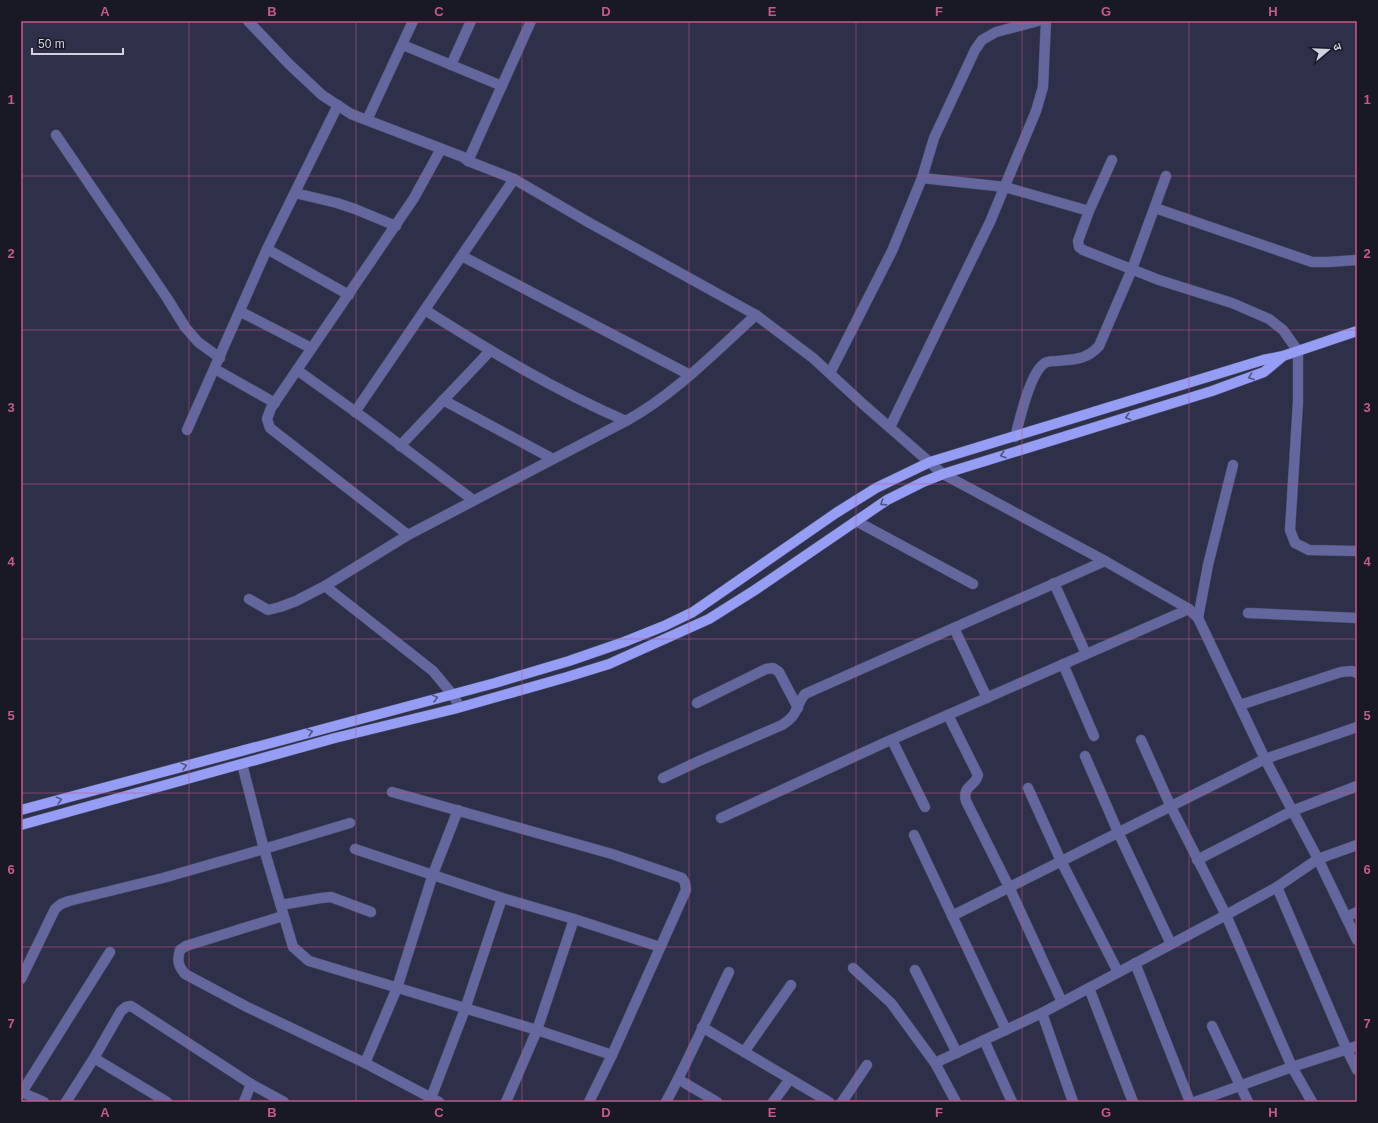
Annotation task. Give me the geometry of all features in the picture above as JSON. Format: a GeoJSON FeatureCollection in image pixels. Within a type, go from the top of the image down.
{"type":"FeatureCollection","features":[{"type":"Feature","properties":{"kind":"main road"},"geometry":{"type":"LineString","coordinates":[[21,810],[569,662],[644,634],[693,612],[836,513],[876,488],[930,462],[1263,360],[1283,356],[1357,331]]}},
{"type":"Feature","properties":{"kind":"main road"},"geometry":{"type":"LineString","coordinates":[[21,825],[335,738],[460,707],[609,664],[709,619],[755,590],[887,500],[923,482],[943,474],[1212,391],[1264,372],[1283,356]]}},
{"type":"Feature","properties":{"kind":"street"},"geometry":{"type":"LineString","coordinates":[[248,21],[288,64],[322,95],[351,114],[441,148],[463,157],[468,161],[514,179],[588,222],[756,315],[813,358],[943,474],[1105,561],[1189,609],[1198,618],[1265,759],[1318,859],[1357,940]]}},
{"type":"Feature","properties":{"kind":"street"},"geometry":{"type":"LineString","coordinates":[[367,120],[413,21]]}},
{"type":"Feature","properties":{"kind":"street"},"geometry":{"type":"LineString","coordinates":[[451,65],[471,21]]}},
{"type":"Feature","properties":{"kind":"street"},"geometry":{"type":"LineString","coordinates":[[468,161],[531,21]]}},
{"type":"Feature","properties":{"kind":"street"},"geometry":{"type":"LineString","coordinates":[[830,373],[892,251],[922,178],[934,138],[975,50],[982,40],[996,32],[1038,21]]}},
{"type":"Feature","properties":{"kind":"street"},"geometry":{"type":"LineString","coordinates":[[890,427],[990,222],[1036,111],[1043,87],[1046,21]]}},
{"type":"Feature","properties":{"kind":"street"},"geometry":{"type":"LineString","coordinates":[[403,45],[502,86]]}},
{"type":"Feature","properties":{"kind":"street"},"geometry":{"type":"LineString","coordinates":[[187,430],[267,249],[338,105]]}},
{"type":"Feature","properties":{"kind":"street"},"geometry":{"type":"LineString","coordinates":[[56,135],[168,298],[185,327],[198,342],[220,358]]}},
{"type":"Feature","properties":{"kind":"street"},"geometry":{"type":"LineString","coordinates":[[408,535],[270,428],[267,419],[274,402],[414,198],[441,148]]}},
{"type":"Feature","properties":{"kind":"street"},"geometry":{"type":"LineString","coordinates":[[1112,160],[1089,211],[1078,241],[1079,247],[1083,250],[1159,280],[1232,302],[1269,319],[1283,330],[1298,351],[1298,402],[1290,530],[1295,542],[1309,550],[1357,551]]}},
{"type":"Feature","properties":{"kind":"street"},"geometry":{"type":"LineString","coordinates":[[1015,437],[1033,377],[1039,368],[1046,362],[1084,358],[1092,354],[1099,346],[1132,269],[1166,176]]}},
{"type":"Feature","properties":{"kind":"street"},"geometry":{"type":"LineString","coordinates":[[922,178],[1005,187],[1089,211]]}},
{"type":"Feature","properties":{"kind":"street"},"geometry":{"type":"LineString","coordinates":[[355,412],[514,179]]}},
{"type":"Feature","properties":{"kind":"street"},"geometry":{"type":"LineString","coordinates":[[295,193],[338,203],[396,226]]}},
{"type":"Feature","properties":{"kind":"street"},"geometry":{"type":"LineString","coordinates":[[1155,208],[1312,262],[1357,260]]}},
{"type":"Feature","properties":{"kind":"street"},"geometry":{"type":"LineString","coordinates":[[267,249],[349,294]]}},
{"type":"Feature","properties":{"kind":"street"},"geometry":{"type":"LineString","coordinates":[[462,256],[690,375]]}},
{"type":"Feature","properties":{"kind":"street"},"geometry":{"type":"LineString","coordinates":[[425,310],[490,351],[601,410],[626,421]]}},
{"type":"Feature","properties":{"kind":"street"},"geometry":{"type":"LineString","coordinates":[[240,312],[311,348]]}},
{"type":"Feature","properties":{"kind":"street"},"geometry":{"type":"LineString","coordinates":[[249,600],[268,610],[280,608],[296,601],[325,586],[408,535],[626,421],[656,402],[690,375],[756,315]]}},
{"type":"Feature","properties":{"kind":"street"},"geometry":{"type":"LineString","coordinates":[[400,446],[490,351]]}},
{"type":"Feature","properties":{"kind":"street"},"geometry":{"type":"LineString","coordinates":[[215,369],[274,402]]}},
{"type":"Feature","properties":{"kind":"street"},"geometry":{"type":"LineString","coordinates":[[296,370],[473,500]]}},
{"type":"Feature","properties":{"kind":"street"},"geometry":{"type":"LineString","coordinates":[[443,400],[553,459]]}},
{"type":"Feature","properties":{"kind":"street"},"geometry":{"type":"LineString","coordinates":[[1198,618],[1208,565],[1233,465]]}},
{"type":"Feature","properties":{"kind":"street"},"geometry":{"type":"LineString","coordinates":[[856,521],[973,584]]}},
{"type":"Feature","properties":{"kind":"street"},"geometry":{"type":"LineString","coordinates":[[662,778],[782,725],[791,719],[798,708],[800,700],[805,694],[1105,561]]}},
{"type":"Feature","properties":{"kind":"street"},"geometry":{"type":"LineString","coordinates":[[1054,583],[1086,654]]}},
{"type":"Feature","properties":{"kind":"street"},"geometry":{"type":"LineString","coordinates":[[325,586],[433,670],[452,694],[460,707]]}},
{"type":"Feature","properties":{"kind":"street"},"geometry":{"type":"LineString","coordinates":[[721,818],[892,740],[1189,609]]}},
{"type":"Feature","properties":{"kind":"street"},"geometry":{"type":"LineString","coordinates":[[1248,613],[1357,618]]}},
{"type":"Feature","properties":{"kind":"street"},"geometry":{"type":"LineString","coordinates":[[954,628],[987,698]]}},
{"type":"Feature","properties":{"kind":"street"},"geometry":{"type":"LineString","coordinates":[[1063,664],[1094,736]]}},
{"type":"Feature","properties":{"kind":"street"},"geometry":{"type":"LineString","coordinates":[[697,703],[766,669],[773,668],[779,672],[798,708]]}},
{"type":"Feature","properties":{"kind":"street"},"geometry":{"type":"LineString","coordinates":[[1240,705],[1341,672],[1352,671],[1357,673]]}},
{"type":"Feature","properties":{"kind":"street"},"geometry":{"type":"LineString","coordinates":[[948,715],[978,775],[977,779],[966,789],[966,801],[1009,887],[1062,1002]]}},
{"type":"Feature","properties":{"kind":"street"},"geometry":{"type":"LineString","coordinates":[[952,916],[1265,759],[1357,727]]}},
{"type":"Feature","properties":{"kind":"street"},"geometry":{"type":"LineString","coordinates":[[892,740],[925,807]]}},
{"type":"Feature","properties":{"kind":"street"},"geometry":{"type":"LineString","coordinates":[[1141,740],[1171,806],[1226,915],[1292,1067],[1312,1102]]}},
{"type":"Feature","properties":{"kind":"street"},"geometry":{"type":"LineString","coordinates":[[1085,756],[1118,832],[1171,944]]}},
{"type":"Feature","properties":{"kind":"street"},"geometry":{"type":"LineString","coordinates":[[242,764],[264,849],[293,947],[308,961],[537,1030],[612,1055]]}},
{"type":"Feature","properties":{"kind":"street"},"geometry":{"type":"LineString","coordinates":[[1198,860],[1292,810],[1357,786]]}},
{"type":"Feature","properties":{"kind":"street"},"geometry":{"type":"LineString","coordinates":[[1028,788],[1061,861],[1118,972]]}},
{"type":"Feature","properties":{"kind":"street"},"geometry":{"type":"LineString","coordinates":[[392,792],[612,854],[682,878],[685,883],[686,890],[612,1055],[589,1102]]}},
{"type":"Feature","properties":{"kind":"street"},"geometry":{"type":"LineString","coordinates":[[365,1063],[397,988],[433,874],[458,810]]}},
{"type":"Feature","properties":{"kind":"street"},"geometry":{"type":"LineString","coordinates":[[21,979],[55,909],[61,904],[163,878],[350,823]]}},
{"type":"Feature","properties":{"kind":"street"},"geometry":{"type":"LineString","coordinates":[[914,835],[1006,1030]]}},
{"type":"Feature","properties":{"kind":"street"},"geometry":{"type":"LineString","coordinates":[[935,1063],[1042,1013],[1089,988],[1277,887],[1318,859],[1357,845]]}},
{"type":"Feature","properties":{"kind":"street"},"geometry":{"type":"LineString","coordinates":[[355,849],[502,898],[574,919],[660,947]]}},
{"type":"Feature","properties":{"kind":"street"},"geometry":{"type":"LineString","coordinates":[[1277,887],[1357,1070]]}},
{"type":"Feature","properties":{"kind":"street"},"geometry":{"type":"LineString","coordinates":[[281,905],[321,898],[331,898],[371,912]]}},
{"type":"Feature","properties":{"kind":"street"},"geometry":{"type":"LineString","coordinates":[[283,916],[186,946],[180,950],[177,957],[179,967],[185,974],[247,1007],[365,1063],[435,1100],[502,898]]}},
{"type":"Feature","properties":{"kind":"street"},"geometry":{"type":"LineString","coordinates":[[1346,917],[1357,912]]}},
{"type":"Feature","properties":{"kind":"street"},"geometry":{"type":"LineString","coordinates":[[506,1102],[537,1030],[574,919]]}},
{"type":"Feature","properties":{"kind":"street"},"geometry":{"type":"LineString","coordinates":[[44,1102],[22,1092],[110,952]]}},
{"type":"Feature","properties":{"kind":"street"},"geometry":{"type":"LineString","coordinates":[[1135,963],[1190,1102]]}},
{"type":"Feature","properties":{"kind":"street"},"geometry":{"type":"LineString","coordinates":[[853,968],[891,1003],[935,1063],[956,1102]]}},
{"type":"Feature","properties":{"kind":"street"},"geometry":{"type":"LineString","coordinates":[[915,970],[957,1053]]}},
{"type":"Feature","properties":{"kind":"street"},"geometry":{"type":"LineString","coordinates":[[666,1102],[729,972]]}},
{"type":"Feature","properties":{"kind":"street"},"geometry":{"type":"LineString","coordinates":[[744,1052],[791,985]]}},
{"type":"Feature","properties":{"kind":"street"},"geometry":{"type":"LineString","coordinates":[[1089,988],[1133,1102]]}},
{"type":"Feature","properties":{"kind":"street"},"geometry":{"type":"LineString","coordinates":[[66,1102],[94,1058],[121,1011],[130,1006],[251,1084],[284,1102]]}},
{"type":"Feature","properties":{"kind":"street"},"geometry":{"type":"LineString","coordinates":[[1042,1013],[1073,1102]]}},
{"type":"Feature","properties":{"kind":"street"},"geometry":{"type":"LineString","coordinates":[[1212,1026],[1248,1102]]}},
{"type":"Feature","properties":{"kind":"street"},"geometry":{"type":"LineString","coordinates":[[702,1027],[829,1102]]}},
{"type":"Feature","properties":{"kind":"street"},"geometry":{"type":"LineString","coordinates":[[984,1040],[1012,1102]]}},
{"type":"Feature","properties":{"kind":"street"},"geometry":{"type":"LineString","coordinates":[[1196,1102],[1240,1085],[1357,1046]]}},
{"type":"Feature","properties":{"kind":"street"},"geometry":{"type":"LineString","coordinates":[[94,1058],[167,1102]]}},
{"type":"Feature","properties":{"kind":"street"},"geometry":{"type":"LineString","coordinates":[[842,1102],[866,1065]]}},
{"type":"Feature","properties":{"kind":"street"},"geometry":{"type":"LineString","coordinates":[[678,1079],[717,1102]]}},
{"type":"Feature","properties":{"kind":"street"},"geometry":{"type":"LineString","coordinates":[[773,1102],[790,1079]]}},
{"type":"Feature","properties":{"kind":"street"},"geometry":{"type":"LineString","coordinates":[[244,1102],[251,1084]]}}]}
